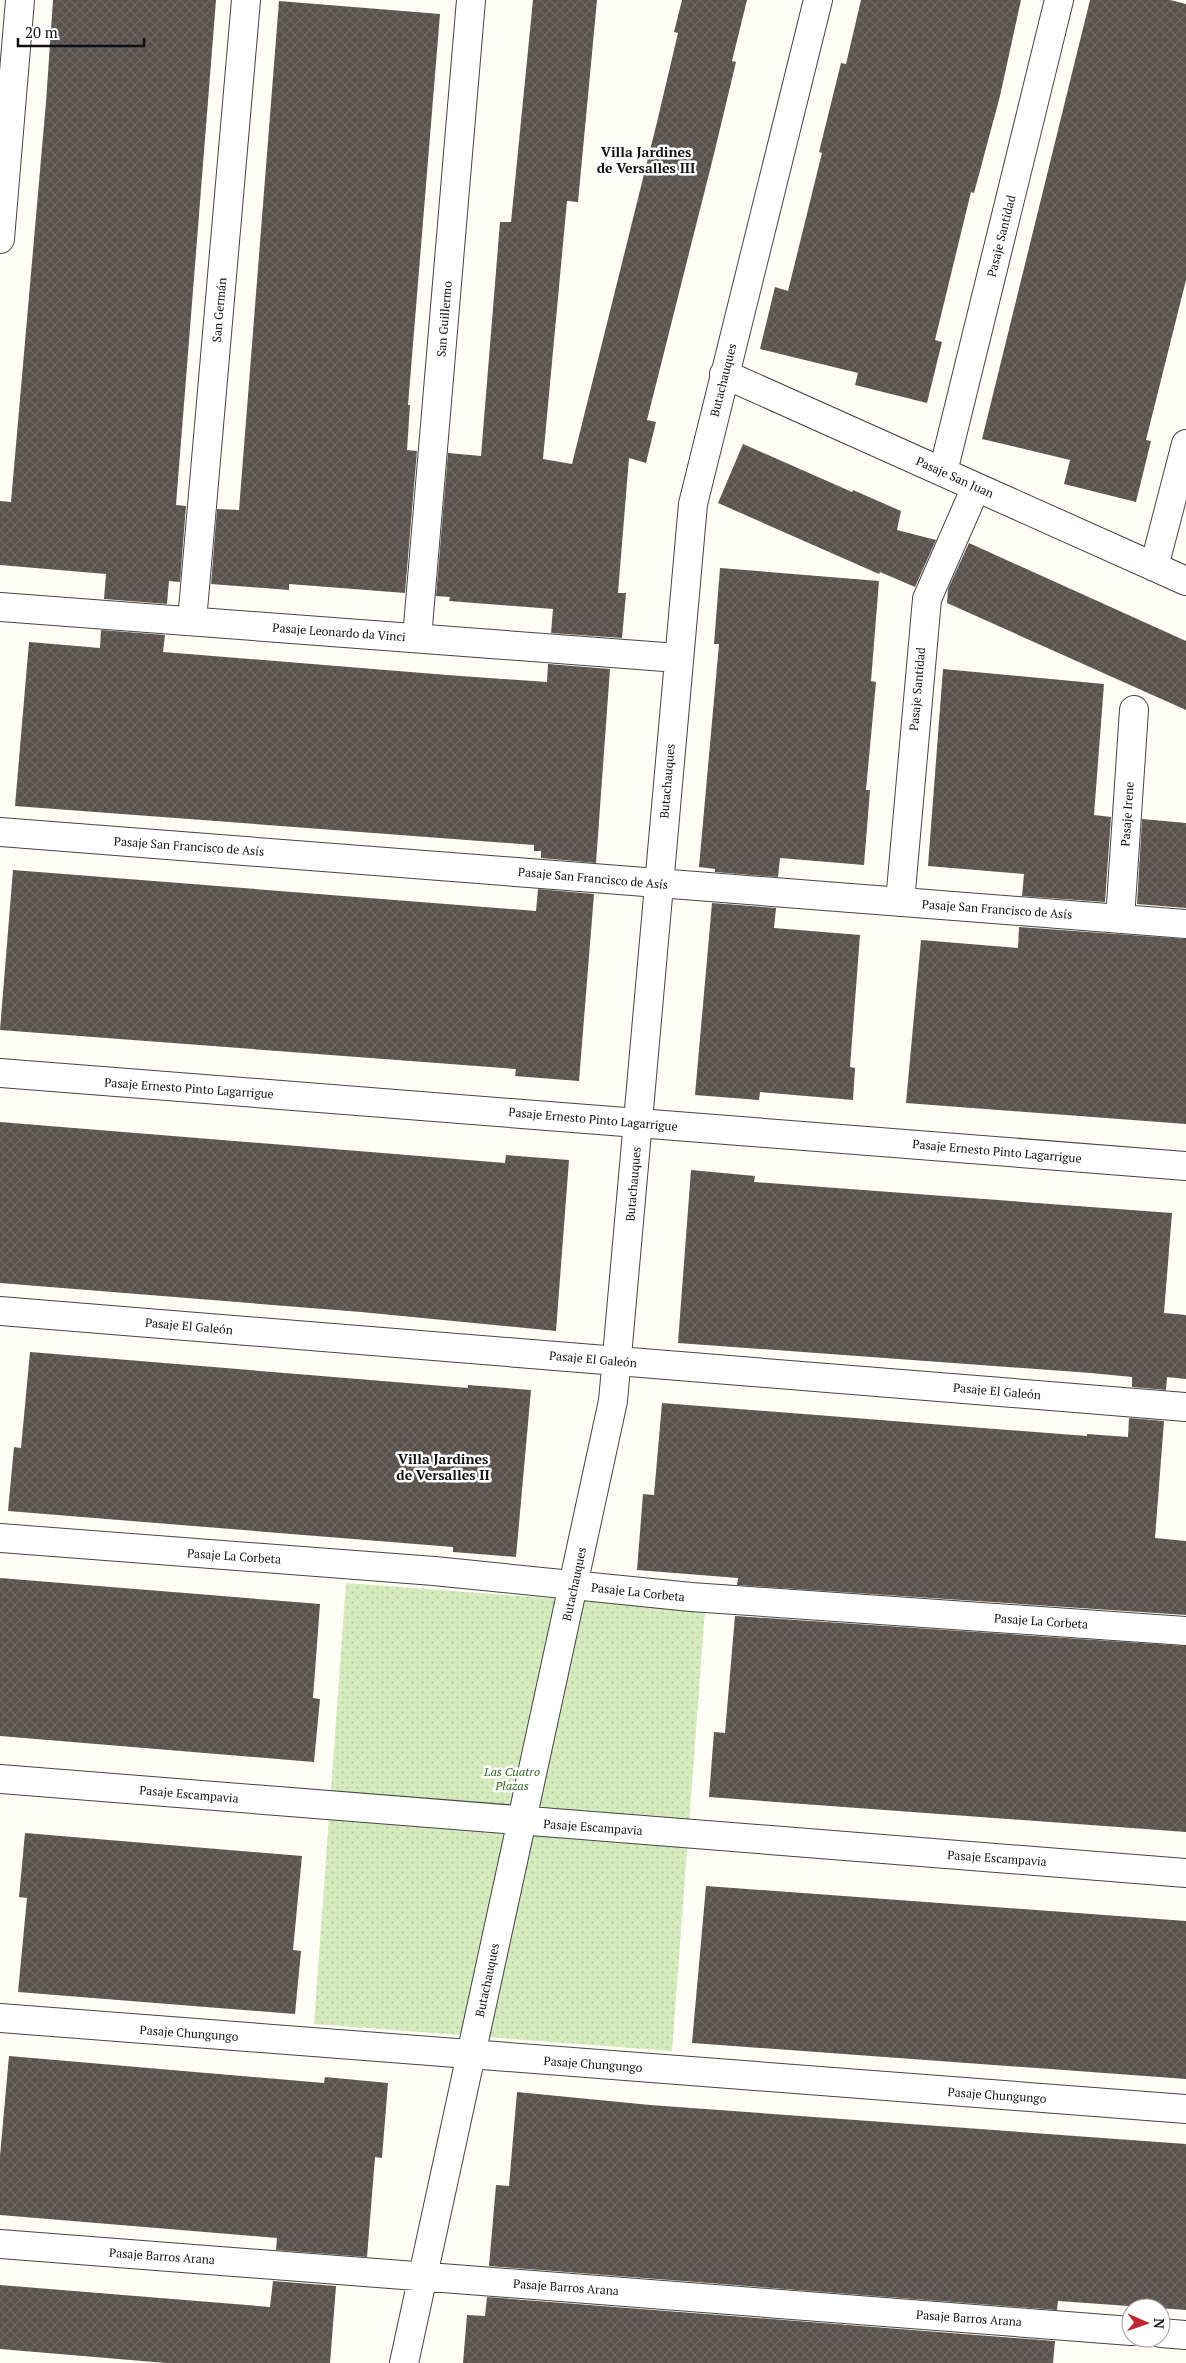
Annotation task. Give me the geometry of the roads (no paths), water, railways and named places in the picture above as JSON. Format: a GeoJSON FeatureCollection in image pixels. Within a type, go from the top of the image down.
{"type":"FeatureCollection","features":[{"type":"Feature","properties":{"kind":"street"},"geometry":{"type":"LineString","coordinates":[[0,239],[20,0]]}},
{"type":"Feature","properties":{"kind":"street","name":"San Germán"},"geometry":{"type":"LineString","coordinates":[[192,621],[246,0]]}},
{"type":"Feature","properties":{"kind":"street","name":"San Guillermo"},"geometry":{"type":"LineString","coordinates":[[417,638],[471,0]]}},
{"type":"Feature","properties":{"kind":"street","name":"Butachauques"},"geometry":{"type":"LineString","coordinates":[[404,2363],[607,1434],[618,1360],[658,883],[693,504],[818,0]]}},
{"type":"Feature","properties":{"kind":"street","name":"Pasaje Santidad"},"geometry":{"type":"LineString","coordinates":[[943,472],[1059,0]]}},
{"type":"Feature","properties":{"kind":"street","name":"Pasaje San Juan"},"geometry":{"type":"LineString","coordinates":[[724,374],[1186,582]]}},
{"type":"Feature","properties":{"kind":"street"},"geometry":{"type":"LineString","coordinates":[[1154,567],[1186,444]]}},
{"type":"Feature","properties":{"kind":"street","name":"Pasaje Santidad"},"geometry":{"type":"LineString","coordinates":[[900,902],[927,598],[976,487]]}},
{"type":"Feature","properties":{"kind":"street","name":"Pasaje Leonardo da Vinci"},"geometry":{"type":"LineString","coordinates":[[0,607],[678,658]]}},
{"type":"Feature","properties":{"kind":"street","name":"Pasaje Irene"},"geometry":{"type":"LineString","coordinates":[[1120,919],[1134,710]]}},
{"type":"Feature","properties":{"kind":"street","name":"Pasaje San Francisco de Asís"},"geometry":{"type":"LineString","coordinates":[[0,832],[1186,924]]}},
{"type":"Feature","properties":{"kind":"street","name":"Pasaje Ernesto Pinto Lagarrigue"},"geometry":{"type":"LineString","coordinates":[[0,1073],[1186,1166]]}},
{"type":"Feature","properties":{"kind":"street","name":"Pasaje El Galeón"},"geometry":{"type":"LineString","coordinates":[[0,1311],[1186,1406]]}},
{"type":"Feature","properties":{"kind":"street","name":"Pasaje La Corbeta"},"geometry":{"type":"LineString","coordinates":[[0,1538],[434,1572],[690,1597],[1186,1631]]}},
{"type":"Feature","properties":{"kind":"street","name":"Pasaje Escampavia"},"geometry":{"type":"LineString","coordinates":[[0,1779],[1186,1873]]}},
{"type":"Feature","properties":{"kind":"street","name":"Pasaje Chungungo"},"geometry":{"type":"LineString","coordinates":[[0,2018],[1186,2109]]}},
{"type":"Feature","properties":{"kind":"street","name":"Pasaje Barros Arana"},"geometry":{"type":"LineString","coordinates":[[0,2244],[1121,2329]]}},
{"type":"Feature","properties":{"kind":"street"},"geometry":{"type":"LineString","coordinates":[[1171,2334],[1186,2335]]}},
{"type":"Feature","properties":{"kind":"district","name":"Villa Jardines de Versalles III"},"geometry":{"type":"Point","coordinates":[646,160]}},
{"type":"Feature","properties":{"kind":"district","name":"Villa Jardines de Versalles II"},"geometry":{"type":"Point","coordinates":[443,1466]}},
{"type":"Feature","properties":{"kind":"park label","name":"Las Cuatro Plazas"},"geometry":{"type":"Point","coordinates":[512,1778]}}]}
